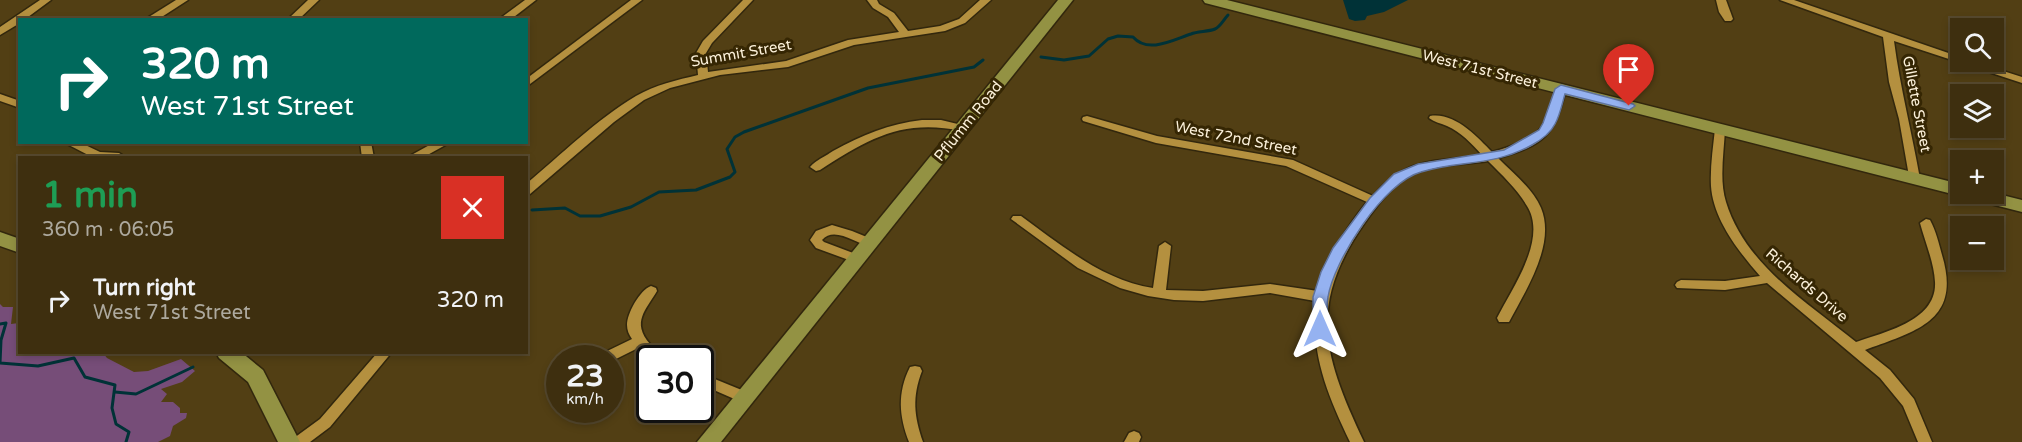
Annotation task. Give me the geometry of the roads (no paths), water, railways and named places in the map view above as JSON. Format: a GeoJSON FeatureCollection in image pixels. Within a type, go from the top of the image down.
{"type":"FeatureCollection","features":[{"type":"Feature","properties":{"kind":"main road","name":"Pflumm Road"},"geometry":{"type":"LineString","coordinates":[[708,442],[1066,0]]}},
{"type":"Feature","properties":{"kind":"main road","name":"West 71st Street"},"geometry":{"type":"LineString","coordinates":[[1210,0],[1950,187]]}},
{"type":"Feature","properties":{"kind":"main road"},"geometry":{"type":"LineString","coordinates":[[2004,202],[2022,206]]}},
{"type":"Feature","properties":{"kind":"main road"},"geometry":{"type":"LineString","coordinates":[[0,238],[18,246]]}},
{"type":"Feature","properties":{"kind":"main road"},"geometry":{"type":"LineString","coordinates":[[228,354],[256,376],[289,442]]}},
{"type":"Feature","properties":{"kind":"street"},"geometry":{"type":"LineString","coordinates":[[20,18],[46,0]]}},
{"type":"Feature","properties":{"kind":"street"},"geometry":{"type":"LineString","coordinates":[[152,18],[183,0]]}},
{"type":"Feature","properties":{"kind":"street"},"geometry":{"type":"LineString","coordinates":[[294,18],[314,0]]}},
{"type":"Feature","properties":{"kind":"street"},"geometry":{"type":"LineString","coordinates":[[506,18],[531,0]]}},
{"type":"Feature","properties":{"kind":"street"},"geometry":{"type":"LineString","coordinates":[[528,82],[637,0]]}},
{"type":"Feature","properties":{"kind":"street"},"geometry":{"type":"LineString","coordinates":[[703,75],[701,52],[708,41],[748,0]]}},
{"type":"Feature","properties":{"kind":"street"},"geometry":{"type":"LineString","coordinates":[[872,0],[876,6],[891,15],[905,34]]}},
{"type":"Feature","properties":{"kind":"street","name":"Summit Street"},"geometry":{"type":"LineString","coordinates":[[528,189],[610,120],[640,98],[666,86],[703,75],[788,64],[852,42],[942,29],[962,21],[986,0]]}},
{"type":"Feature","properties":{"kind":"street"},"geometry":{"type":"LineString","coordinates":[[1721,0],[1728,19]]}},
{"type":"Feature","properties":{"kind":"street"},"geometry":{"type":"LineString","coordinates":[[1785,0],[1950,57]]}},
{"type":"Feature","properties":{"kind":"street"},"geometry":{"type":"LineString","coordinates":[[0,32],[18,19]]}},
{"type":"Feature","properties":{"kind":"street","name":"Gillette Street"},"geometry":{"type":"LineString","coordinates":[[1888,35],[1894,82],[1904,118],[1914,178]]}},
{"type":"Feature","properties":{"kind":"street"},"geometry":{"type":"LineString","coordinates":[[1997,72],[2022,80]]}},
{"type":"Feature","properties":{"kind":"street"},"geometry":{"type":"LineString","coordinates":[[1357,442],[1333,389],[1321,342],[1321,297],[1340,248],[1374,201],[1398,177],[1409,171],[1432,165],[1508,153],[1543,132],[1552,118],[1561,89]]}},
{"type":"Feature","properties":{"kind":"street"},"geometry":{"type":"LineString","coordinates":[[0,97],[18,104]]}},
{"type":"Feature","properties":{"kind":"street"},"geometry":{"type":"LineString","coordinates":[[1434,118],[1467,133],[1492,157],[1535,208],[1540,230],[1537,252],[1503,318]]}},
{"type":"Feature","properties":{"kind":"street","name":"West 72nd Street"},"geometry":{"type":"LineString","coordinates":[[1087,119],[1156,139],[1289,163],[1374,201]]}},
{"type":"Feature","properties":{"kind":"street"},"geometry":{"type":"LineString","coordinates":[[816,167],[849,146],[887,129],[926,121],[962,128]]}},
{"type":"Feature","properties":{"kind":"street","name":"Richards Drive"},"geometry":{"type":"LineString","coordinates":[[1720,129],[1718,186],[1720,203],[1740,245],[1769,278],[1885,374],[1899,389],[1916,416],[1925,442]]}},
{"type":"Feature","properties":{"kind":"street"},"geometry":{"type":"LineString","coordinates":[[73,144],[98,155],[108,156]]}},
{"type":"Feature","properties":{"kind":"street"},"geometry":{"type":"LineString","coordinates":[[415,156],[442,144]]}},
{"type":"Feature","properties":{"kind":"street"},"geometry":{"type":"LineString","coordinates":[[1017,219],[1075,261],[1129,288],[1159,294],[1204,296],[1264,288],[1296,291],[1321,297]]}},
{"type":"Feature","properties":{"kind":"street"},"geometry":{"type":"LineString","coordinates":[[1854,348],[1910,327],[1928,316],[1939,302],[1942,284],[1926,223]]}},
{"type":"Feature","properties":{"kind":"street"},"geometry":{"type":"LineString","coordinates":[[857,259],[820,245],[816,240],[817,236],[821,231],[833,229],[870,243]]}},
{"type":"Feature","properties":{"kind":"street"},"geometry":{"type":"LineString","coordinates":[[1159,294],[1165,246]]}},
{"type":"Feature","properties":{"kind":"street"},"geometry":{"type":"LineString","coordinates":[[1681,285],[1708,287],[1751,283],[1769,278]]}},
{"type":"Feature","properties":{"kind":"street"},"geometry":{"type":"LineString","coordinates":[[642,345],[633,329],[636,311],[651,291]]}},
{"type":"Feature","properties":{"kind":"street"},"geometry":{"type":"LineString","coordinates":[[624,349],[639,342]]}},
{"type":"Feature","properties":{"kind":"street"},"geometry":{"type":"LineString","coordinates":[[299,442],[325,423],[384,354]]}},
{"type":"Feature","properties":{"kind":"street"},"geometry":{"type":"LineString","coordinates":[[915,371],[907,390],[907,412],[916,442]]}},
{"type":"Feature","properties":{"kind":"street"},"geometry":{"type":"LineString","coordinates":[[714,384],[744,398]]}},
{"type":"Feature","properties":{"kind":"water"},"geometry":{"type":"Polygon","coordinates":[[[1343,0],[1408,0],[1384,12],[1367,16],[1365,20],[1355,21],[1349,19],[1343,0]]]}},
{"type":"Feature","properties":{"kind":"waterway"},"geometry":{"type":"LineString","coordinates":[[1041,57],[1064,60],[1089,56],[1108,39],[1118,36],[1133,37],[1146,45],[1161,44],[1215,29],[1228,15]]}},
{"type":"Feature","properties":{"kind":"waterway"},"geometry":{"type":"LineString","coordinates":[[532,210],[565,208],[580,216],[600,216],[631,207],[659,192],[696,190],[730,177],[735,172],[727,149],[735,137],[744,132],[868,88],[974,67],[983,60]]}},
{"type":"Feature","properties":{"kind":"waterway"},"geometry":{"type":"LineString","coordinates":[[0,324],[6,323],[1,340],[0,363],[38,366],[74,358],[85,377],[115,385],[112,408],[116,424],[129,432],[126,442]]}},
{"type":"Feature","properties":{"kind":"waterway"},"geometry":{"type":"LineString","coordinates":[[115,392],[136,394],[193,367]]}}]}
